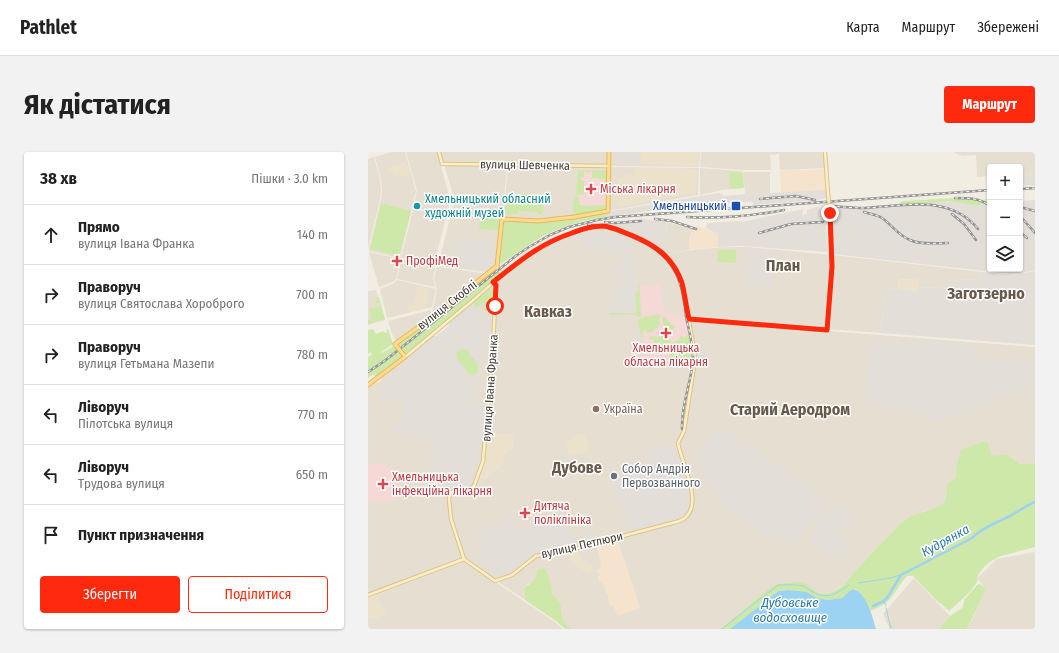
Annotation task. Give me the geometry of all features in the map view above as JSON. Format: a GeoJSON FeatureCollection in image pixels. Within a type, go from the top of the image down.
{"type":"FeatureCollection","features":[{"type":"Feature","properties":{"kind":"main road","name":"вулиця Шевченка"},"geometry":{"type":"LineString","coordinates":[[439,152],[442,164],[608,166]]}},
{"type":"Feature","properties":{"kind":"main road"},"geometry":{"type":"LineString","coordinates":[[503,275],[497,266],[502,219],[538,220],[572,217],[608,211],[609,152]]}},
{"type":"Feature","properties":{"kind":"main road"},"geometry":{"type":"LineString","coordinates":[[368,385],[493,282],[533,252],[564,236],[596,227],[607,227],[615,230],[649,243],[662,252],[678,272],[682,283],[689,319],[827,330],[832,267],[830,213],[825,152]]}},
{"type":"Feature","properties":{"kind":"main road","name":"вулиця Скоблі"},"geometry":{"type":"LineString","coordinates":[[404,356],[395,344],[431,318],[497,266]]}},
{"type":"Feature","properties":{"kind":"main road","name":"вулиця Івана Франка"},"geometry":{"type":"LineString","coordinates":[[464,559],[453,530],[449,498],[450,493],[469,489],[476,484],[485,455],[496,285],[493,282]]}},
{"type":"Feature","properties":{"kind":"main road","name":"вулиця Петлюри"},"geometry":{"type":"LineString","coordinates":[[464,559],[495,581],[512,574],[536,556],[570,550],[672,523],[686,517],[690,511],[692,496],[688,476],[678,443],[684,431],[695,360],[689,319]]}},
{"type":"Feature","properties":{"kind":"main road"},"geometry":{"type":"LineString","coordinates":[[368,595],[464,559]]}},
{"type":"Feature","properties":{"kind":"shaded area"},"geometry":{"type":"Polygon","coordinates":[[[392,152],[405,152],[416,191],[400,258],[370,251],[369,249],[382,190],[375,157],[392,152]]]}},
{"type":"Feature","properties":{"kind":"shaded area"},"geometry":{"type":"Polygon","coordinates":[[[406,152],[438,152],[450,199],[448,212],[413,208],[417,191],[406,152]]]}},
{"type":"Feature","properties":{"kind":"shaded area"},"geometry":{"type":"Polygon","coordinates":[[[439,152],[608,152],[608,166],[442,163],[439,152]]]}},
{"type":"Feature","properties":{"kind":"shaded area"},"geometry":{"type":"Polygon","coordinates":[[[609,152],[700,152],[699,167],[609,166],[609,152]]]}},
{"type":"Feature","properties":{"kind":"shaded area"},"geometry":{"type":"Polygon","coordinates":[[[613,152],[641,152],[640,164],[613,163],[613,152]]]}},
{"type":"Feature","properties":{"kind":"shaded area"},"geometry":{"type":"Polygon","coordinates":[[[641,152],[698,152],[698,161],[696,165],[640,164],[641,152]]]}},
{"type":"Feature","properties":{"kind":"shaded area"},"geometry":{"type":"Polygon","coordinates":[[[701,152],[825,152],[826,168],[780,170],[779,154],[770,155],[771,170],[700,167],[701,152]]]}},
{"type":"Feature","properties":{"kind":"shaded area"},"geometry":{"type":"Polygon","coordinates":[[[953,152],[1035,152],[1035,174],[1023,175],[1023,164],[987,164],[987,176],[977,177],[976,155],[962,156],[953,152]]]}},
{"type":"Feature","properties":{"kind":"shaded area"},"geometry":{"type":"Polygon","coordinates":[[[374,157],[381,190],[368,249],[368,159],[374,157]]]}},
{"type":"Feature","properties":{"kind":"shaded area"},"geometry":{"type":"Polygon","coordinates":[[[406,162],[410,174],[401,177],[400,175],[394,176],[393,172],[389,173],[388,170],[394,166],[406,162]]]}},
{"type":"Feature","properties":{"kind":"shaded area"},"geometry":{"type":"Polygon","coordinates":[[[444,164],[507,166],[502,218],[452,213],[454,198],[444,164]]]}},
{"type":"Feature","properties":{"kind":"shaded area"},"geometry":{"type":"Polygon","coordinates":[[[508,166],[608,167],[607,211],[538,220],[503,218],[508,166]]]}},
{"type":"Feature","properties":{"kind":"shaded area"},"geometry":{"type":"Polygon","coordinates":[[[609,167],[699,168],[698,195],[608,211],[609,167]]]}},
{"type":"Feature","properties":{"kind":"shaded area"},"geometry":{"type":"Polygon","coordinates":[[[635,168],[697,169],[696,193],[617,207],[618,178],[623,178],[623,175],[635,176],[635,168]]]}},
{"type":"Feature","properties":{"kind":"shaded area"},"geometry":{"type":"Polygon","coordinates":[[[700,168],[742,171],[743,188],[721,190],[700,195],[700,168]]]}},
{"type":"Feature","properties":{"kind":"shaded area","name":"Міська лікарня"},"geometry":{"type":"Polygon","coordinates":[[[579,169],[606,169],[605,210],[575,215],[579,169]]]}},
{"type":"Feature","properties":{"kind":"shaded area"},"geometry":{"type":"Polygon","coordinates":[[[826,169],[827,190],[781,193],[780,171],[826,169]]]}},
{"type":"Feature","properties":{"kind":"shaded area"},"geometry":{"type":"Polygon","coordinates":[[[743,172],[770,172],[770,193],[750,196],[745,194],[743,172]]]}},
{"type":"Feature","properties":{"kind":"shaded area"},"geometry":{"type":"Polygon","coordinates":[[[1035,174],[1035,185],[1023,186],[1023,175],[1035,174]]]}},
{"type":"Feature","properties":{"kind":"shaded area"},"geometry":{"type":"Polygon","coordinates":[[[827,190],[828,198],[817,200],[753,205],[753,202],[744,202],[704,205],[686,209],[655,210],[606,217],[606,212],[719,193],[724,196],[746,194],[750,196],[770,193],[827,190]]]}},
{"type":"Feature","properties":{"kind":"shaded area"},"geometry":{"type":"Polygon","coordinates":[[[1035,200],[1035,270],[1022,273],[1011,274],[993,272],[1023,272],[1023,201],[1035,200]]]}},
{"type":"Feature","properties":{"kind":"shaded area"},"geometry":{"type":"Polygon","coordinates":[[[949,201],[987,203],[987,271],[833,254],[830,208],[858,208],[949,201]]]}},
{"type":"Feature","properties":{"kind":"shaded area"},"geometry":{"type":"Polygon","coordinates":[[[820,207],[821,213],[825,213],[828,252],[742,246],[718,247],[718,234],[706,228],[707,223],[742,222],[803,209],[802,215],[807,214],[807,210],[820,207]]]}},
{"type":"Feature","properties":{"kind":"shaded area"},"geometry":{"type":"Polygon","coordinates":[[[413,210],[447,213],[434,265],[401,258],[413,210]]]}},
{"type":"Feature","properties":{"kind":"shaded area"},"geometry":{"type":"Polygon","coordinates":[[[451,214],[481,217],[480,229],[500,231],[496,265],[487,272],[438,266],[451,214]]]}},
{"type":"Feature","properties":{"kind":"shaded area"},"geometry":{"type":"Polygon","coordinates":[[[641,219],[667,222],[666,235],[661,239],[657,247],[649,242],[613,228],[612,222],[641,219]]]}},
{"type":"Feature","properties":{"kind":"shaded area"},"geometry":{"type":"Polygon","coordinates":[[[667,222],[693,229],[689,240],[689,250],[664,254],[657,247],[661,239],[666,235],[667,222]]]}},
{"type":"Feature","properties":{"kind":"shaded area"},"geometry":{"type":"Polygon","coordinates":[[[697,226],[718,234],[718,247],[689,250],[689,240],[694,228],[697,226]]]}},
{"type":"Feature","properties":{"kind":"shaded area"},"geometry":{"type":"Polygon","coordinates":[[[602,227],[612,229],[649,243],[661,252],[672,265],[681,283],[694,349],[694,360],[683,430],[678,440],[692,496],[691,508],[686,516],[677,521],[561,552],[535,555],[512,574],[496,580],[464,559],[451,519],[449,497],[453,493],[475,486],[479,476],[485,479],[501,465],[513,435],[487,433],[498,281],[517,264],[541,247],[578,231],[602,227]]]}},
{"type":"Feature","properties":{"kind":"shaded area"},"geometry":{"type":"Polygon","coordinates":[[[589,231],[617,235],[618,233],[630,244],[638,292],[635,294],[636,314],[609,315],[614,290],[618,288],[616,286],[618,274],[615,274],[617,263],[623,263],[624,255],[583,248],[583,242],[574,241],[573,238],[569,237],[568,235],[578,232],[578,235],[584,236],[585,232],[588,233],[589,231]]]}},
{"type":"Feature","properties":{"kind":"shaded area"},"geometry":{"type":"Polygon","coordinates":[[[457,242],[491,243],[490,253],[497,254],[496,265],[492,265],[487,271],[453,267],[457,242]]]}},
{"type":"Feature","properties":{"kind":"shaded area"},"geometry":{"type":"Polygon","coordinates":[[[726,247],[748,247],[832,255],[826,329],[689,319],[682,283],[666,255],[670,253],[726,247]]]}},
{"type":"Feature","properties":{"kind":"shaded area"},"geometry":{"type":"Polygon","coordinates":[[[744,248],[758,249],[760,252],[764,249],[775,250],[772,288],[743,285],[744,248]]]}},
{"type":"Feature","properties":{"kind":"shaded area"},"geometry":{"type":"Polygon","coordinates":[[[369,252],[400,259],[396,279],[393,282],[379,287],[369,252]]]}},
{"type":"Feature","properties":{"kind":"shaded area"},"geometry":{"type":"Polygon","coordinates":[[[833,255],[982,272],[980,280],[958,279],[955,283],[944,288],[918,287],[919,280],[899,279],[898,289],[889,288],[889,291],[884,294],[881,333],[827,329],[833,255]]]}},
{"type":"Feature","properties":{"kind":"shaded area"},"geometry":{"type":"Polygon","coordinates":[[[401,259],[434,266],[433,278],[435,287],[397,279],[401,259]]]}},
{"type":"Feature","properties":{"kind":"shaded area"},"geometry":{"type":"Polygon","coordinates":[[[438,267],[484,274],[434,315],[432,312],[437,290],[434,278],[436,268],[438,267]]]}},
{"type":"Feature","properties":{"kind":"shaded area"},"geometry":{"type":"Polygon","coordinates":[[[1035,271],[1035,345],[881,333],[884,294],[889,291],[889,288],[918,291],[918,287],[944,288],[947,283],[955,283],[958,279],[980,280],[982,272],[1015,275],[1035,271]]]}},
{"type":"Feature","properties":{"kind":"shaded area"},"geometry":{"type":"Polygon","coordinates":[[[899,279],[919,280],[918,291],[898,289],[899,279]]]}},
{"type":"Feature","properties":{"kind":"shaded area"},"geometry":{"type":"Polygon","coordinates":[[[397,280],[436,289],[432,307],[387,318],[380,289],[393,284],[397,280]]]}},
{"type":"Feature","properties":{"kind":"shaded area","name":"Хмельницька обласна лікарня"},"geometry":{"type":"Polygon","coordinates":[[[659,284],[665,314],[674,314],[687,319],[692,352],[692,368],[649,364],[645,353],[646,347],[642,326],[640,287],[659,284]]]}},
{"type":"Feature","properties":{"kind":"shaded area"},"geometry":{"type":"Polygon","coordinates":[[[418,286],[429,289],[426,308],[409,312],[407,305],[414,303],[418,286]]]}},
{"type":"Feature","properties":{"kind":"shaded area"},"geometry":{"type":"Polygon","coordinates":[[[492,287],[494,288],[491,339],[492,347],[484,455],[474,485],[450,493],[450,519],[463,559],[368,594],[368,387],[373,383],[380,382],[383,376],[406,359],[432,336],[436,336],[449,326],[449,322],[492,287]]]}},
{"type":"Feature","properties":{"kind":"shaded area"},"geometry":{"type":"Polygon","coordinates":[[[376,290],[385,319],[368,325],[368,291],[376,290]]]}},
{"type":"Feature","properties":{"kind":"shaded area"},"geometry":{"type":"Polygon","coordinates":[[[474,301],[475,316],[492,316],[491,339],[483,339],[480,356],[480,372],[477,388],[474,387],[472,404],[486,406],[476,469],[478,472],[473,485],[470,488],[448,492],[445,476],[447,472],[432,471],[434,440],[392,432],[394,424],[401,423],[404,406],[402,403],[380,400],[380,388],[381,385],[389,386],[390,371],[432,336],[436,336],[449,326],[449,322],[474,301]]]}},
{"type":"Feature","properties":{"kind":"shaded area"},"geometry":{"type":"Polygon","coordinates":[[[431,310],[429,319],[396,341],[388,321],[431,310]]]}},
{"type":"Feature","properties":{"kind":"shaded area"},"geometry":{"type":"Polygon","coordinates":[[[690,320],[1035,347],[1035,463],[1020,464],[1007,454],[956,468],[956,477],[947,486],[946,498],[941,505],[924,511],[897,527],[844,584],[827,594],[819,593],[802,582],[777,584],[767,590],[720,629],[571,629],[565,625],[563,621],[560,602],[553,595],[548,573],[537,571],[536,579],[524,588],[525,600],[497,581],[509,577],[533,558],[544,554],[561,553],[596,545],[601,561],[600,576],[598,578],[604,586],[609,598],[640,608],[617,539],[672,524],[687,517],[693,500],[679,443],[683,434],[695,360],[690,320]]]}},
{"type":"Feature","properties":{"kind":"shaded area"},"geometry":{"type":"Polygon","coordinates":[[[869,340],[905,343],[906,341],[931,342],[930,361],[932,342],[975,346],[974,358],[1034,361],[1035,385],[982,404],[978,404],[980,406],[943,419],[924,419],[923,414],[927,412],[929,400],[969,403],[927,398],[926,412],[865,406],[869,340]]]}},
{"type":"Feature","properties":{"kind":"shaded area"},"geometry":{"type":"Polygon","coordinates":[[[716,425],[755,449],[832,503],[800,533],[799,543],[772,538],[753,527],[753,524],[739,518],[729,511],[702,476],[696,458],[716,425]]]}},
{"type":"Feature","properties":{"kind":"shaded area"},"geometry":{"type":"Polygon","coordinates":[[[487,433],[513,435],[513,448],[507,451],[501,465],[485,479],[479,476],[484,462],[487,433]]]}},
{"type":"Feature","properties":{"kind":"shaded area"},"geometry":{"type":"Polygon","coordinates":[[[584,433],[590,450],[569,456],[565,441],[584,433]]]}},
{"type":"Feature","properties":{"kind":"shaded area"},"geometry":{"type":"Polygon","coordinates":[[[659,444],[667,445],[667,448],[678,449],[690,491],[688,510],[683,516],[676,519],[630,532],[621,501],[617,502],[610,482],[654,469],[653,465],[645,462],[644,448],[652,449],[659,444]]]}},
{"type":"Feature","properties":{"kind":"shaded area","name":"Хмельницька інфекційна лікарня"},"geometry":{"type":"Polygon","coordinates":[[[386,463],[388,468],[393,469],[396,476],[396,501],[368,501],[368,464],[386,463]]]}},
{"type":"Feature","properties":{"kind":"shaded area"},"geometry":{"type":"Polygon","coordinates":[[[844,502],[854,520],[839,528],[850,550],[834,557],[823,552],[807,540],[818,521],[844,502]]]}},
{"type":"Feature","properties":{"kind":"shaded area"},"geometry":{"type":"Polygon","coordinates":[[[512,514],[519,529],[532,526],[539,521],[552,518],[563,523],[573,535],[578,547],[539,553],[510,572],[499,575],[492,573],[486,565],[485,566],[477,538],[482,536],[484,530],[483,524],[503,524],[505,523],[503,517],[504,515],[512,514]]]}},
{"type":"Feature","properties":{"kind":"shaded area"},"geometry":{"type":"Polygon","coordinates":[[[586,520],[592,520],[595,542],[589,543],[584,524],[586,520]]]}},
{"type":"Feature","properties":{"kind":"shaded area"},"geometry":{"type":"Polygon","coordinates":[[[617,539],[640,608],[618,616],[614,607],[610,605],[604,586],[598,577],[600,575],[596,570],[601,567],[601,561],[596,545],[617,539]]]}},
{"type":"Feature","properties":{"kind":"shaded area"},"geometry":{"type":"Polygon","coordinates":[[[578,552],[581,558],[593,566],[590,573],[581,569],[570,561],[571,554],[578,552]]]}},
{"type":"Feature","properties":{"kind":"shaded area"},"geometry":{"type":"Polygon","coordinates":[[[1035,552],[1035,629],[967,629],[985,591],[985,588],[977,578],[997,559],[1035,552]]]}},
{"type":"Feature","properties":{"kind":"shaded area"},"geometry":{"type":"Polygon","coordinates":[[[463,560],[555,622],[563,629],[368,629],[368,596],[463,560]]]}},
{"type":"Feature","properties":{"kind":"shaded area"},"geometry":{"type":"Polygon","coordinates":[[[914,578],[950,616],[939,629],[890,629],[883,614],[914,578]]]}},
{"type":"Feature","properties":{"kind":"shaded area"},"geometry":{"type":"Polygon","coordinates":[[[376,593],[386,614],[372,620],[371,617],[368,618],[368,596],[376,593]]]}},
{"type":"Feature","properties":{"kind":"green space"},"geometry":{"type":"Polygon","coordinates":[[[579,170],[605,170],[607,174],[608,172],[607,187],[606,188],[606,181],[605,187],[604,179],[591,179],[592,171],[587,173],[584,171],[584,177],[580,179],[584,182],[584,194],[576,195],[579,170]]]}},
{"type":"Feature","properties":{"kind":"green space"},"geometry":{"type":"Polygon","coordinates":[[[729,172],[743,173],[744,188],[730,189],[729,172]]]}},
{"type":"Feature","properties":{"kind":"green space"},"geometry":{"type":"Polygon","coordinates":[[[511,194],[543,194],[542,198],[544,205],[542,215],[538,215],[538,212],[519,211],[518,214],[507,215],[507,212],[505,211],[506,198],[510,198],[511,194]]]}},
{"type":"Feature","properties":{"kind":"green space"},"geometry":{"type":"Polygon","coordinates":[[[574,196],[578,197],[580,205],[604,205],[605,209],[603,211],[577,215],[573,211],[574,196]]]}},
{"type":"Feature","properties":{"kind":"green space"},"geometry":{"type":"Polygon","coordinates":[[[955,198],[987,199],[987,203],[980,204],[979,206],[949,201],[902,205],[898,203],[904,201],[955,198]]]}},
{"type":"Feature","properties":{"kind":"green space"},"geometry":{"type":"Polygon","coordinates":[[[381,203],[411,211],[399,256],[370,249],[381,203]]]}},
{"type":"Feature","properties":{"kind":"green space"},"geometry":{"type":"Polygon","coordinates":[[[606,212],[606,217],[571,225],[543,236],[498,265],[503,219],[529,221],[606,212]]]}},
{"type":"Feature","properties":{"kind":"green space"},"geometry":{"type":"Polygon","coordinates":[[[481,217],[502,219],[500,231],[479,229],[481,217]]]}},
{"type":"Feature","properties":{"kind":"green space"},"geometry":{"type":"Polygon","coordinates":[[[718,250],[736,250],[736,263],[717,262],[718,250]]]}},
{"type":"Feature","properties":{"kind":"green space"},"geometry":{"type":"Polygon","coordinates":[[[497,267],[502,275],[405,356],[403,353],[401,355],[402,357],[376,378],[374,374],[368,378],[368,357],[372,355],[371,352],[368,354],[368,330],[373,329],[376,334],[384,331],[385,333],[388,329],[393,344],[381,352],[382,353],[394,346],[398,350],[400,348],[398,345],[399,343],[497,267]]]}},
{"type":"Feature","properties":{"kind":"green space"},"geometry":{"type":"Polygon","coordinates":[[[639,283],[641,316],[638,317],[636,314],[609,315],[611,313],[636,313],[635,294],[638,292],[639,283]]]}},
{"type":"Feature","properties":{"kind":"green space"},"geometry":{"type":"Polygon","coordinates":[[[490,289],[494,291],[492,311],[481,310],[486,307],[484,303],[475,309],[474,301],[490,289]]]}},
{"type":"Feature","properties":{"kind":"green space"},"geometry":{"type":"Polygon","coordinates":[[[377,297],[379,297],[385,320],[368,324],[368,320],[372,319],[369,309],[380,306],[376,301],[378,300],[377,297]]]}},
{"type":"Feature","properties":{"kind":"green space"},"geometry":{"type":"Polygon","coordinates":[[[659,314],[661,316],[659,317],[660,325],[657,326],[658,328],[654,329],[655,331],[646,333],[646,330],[642,331],[642,336],[640,333],[638,320],[642,317],[644,319],[644,317],[659,314]]]}},
{"type":"Feature","properties":{"kind":"green space"},"geometry":{"type":"Polygon","coordinates":[[[662,317],[665,317],[675,327],[668,338],[668,340],[672,343],[680,339],[682,335],[684,338],[689,335],[692,360],[686,360],[685,363],[683,359],[673,358],[672,361],[670,361],[670,347],[660,347],[660,342],[657,342],[656,348],[654,348],[654,339],[649,340],[649,337],[656,336],[658,341],[658,337],[666,335],[662,317]]]}},
{"type":"Feature","properties":{"kind":"green space"},"geometry":{"type":"Polygon","coordinates":[[[465,349],[478,365],[478,372],[475,375],[468,373],[457,358],[456,355],[458,351],[465,349]]]}},
{"type":"Feature","properties":{"kind":"green space"},"geometry":{"type":"Polygon","coordinates":[[[987,441],[992,456],[1007,454],[1020,464],[1035,463],[1035,547],[1001,556],[991,561],[978,575],[977,582],[970,592],[949,611],[938,602],[913,576],[907,576],[887,602],[870,611],[863,596],[855,589],[851,590],[842,598],[828,600],[817,598],[799,591],[783,590],[775,593],[730,629],[720,629],[767,590],[777,584],[802,582],[819,593],[830,593],[838,589],[902,522],[911,516],[941,505],[946,498],[947,485],[956,477],[956,468],[961,450],[987,441]]]}},
{"type":"Feature","properties":{"kind":"green space"},"geometry":{"type":"Polygon","coordinates":[[[543,568],[548,573],[553,595],[560,603],[563,620],[571,629],[565,629],[525,600],[524,588],[532,583],[537,571],[543,568]]]}},
{"type":"Feature","properties":{"kind":"green space"},"geometry":{"type":"Polygon","coordinates":[[[980,584],[985,588],[985,591],[967,629],[939,629],[950,616],[962,608],[965,599],[977,585],[980,584]]]}},
{"type":"Feature","properties":{"kind":"water","name":"Дубовське водосховище"},"geometry":{"type":"Polygon","coordinates":[[[853,589],[858,591],[865,600],[871,612],[876,629],[730,629],[779,591],[788,590],[806,592],[817,598],[828,600],[842,598],[853,589]]]}},
{"type":"Feature","properties":{"kind":"waterway","name":"Кудрянка"},"geometry":{"type":"LineString","coordinates":[[873,606],[887,598],[901,575],[972,538],[985,528],[1035,502]]}},
{"type":"Feature","properties":{"kind":"waterway"},"geometry":{"type":"LineString","coordinates":[[858,583],[901,575]]}},
{"type":"Feature","properties":{"kind":"waterway"},"geometry":{"type":"LineString","coordinates":[[722,629],[778,585],[803,586],[817,594],[826,596],[838,592],[849,585]]}},
{"type":"Feature","properties":{"kind":"waterway","name":"Кудрянка"},"geometry":{"type":"LineString","coordinates":[[884,601],[886,606]]}},
{"type":"Feature","properties":{"kind":"waterway"},"geometry":{"type":"LineString","coordinates":[[886,608],[891,629]]}},
{"type":"Feature","properties":{"kind":"railway"},"geometry":{"type":"LineString","coordinates":[[1023,189],[1035,188]]}},
{"type":"Feature","properties":{"kind":"railway"},"geometry":{"type":"LineString","coordinates":[[368,372],[396,352],[517,255],[550,235],[569,227],[615,217],[987,190]]}},
{"type":"Feature","properties":{"kind":"railway"},"geometry":{"type":"LineString","coordinates":[[760,199],[796,196],[815,200]]}},
{"type":"Feature","properties":{"kind":"railway"},"geometry":{"type":"LineString","coordinates":[[955,198],[969,198],[987,204]]}},
{"type":"Feature","properties":{"kind":"railway"},"geometry":{"type":"LineString","coordinates":[[831,206],[853,208],[911,205],[940,206],[967,218],[978,229]]}},
{"type":"Feature","properties":{"kind":"railway"},"geometry":{"type":"LineString","coordinates":[[1023,208],[1035,211]]}},
{"type":"Feature","properties":{"kind":"railway"},"geometry":{"type":"LineString","coordinates":[[687,217],[711,218],[760,214],[784,210]]}},
{"type":"Feature","properties":{"kind":"railway"},"geometry":{"type":"LineString","coordinates":[[864,212],[882,218],[902,235],[914,242],[948,243]]}},
{"type":"Feature","properties":{"kind":"railway"},"geometry":{"type":"LineString","coordinates":[[952,214],[964,224],[976,240]]}},
{"type":"Feature","properties":{"kind":"railway"},"geometry":{"type":"LineString","coordinates":[[655,219],[672,221],[696,229]]}},
{"type":"Feature","properties":{"kind":"railway"},"geometry":{"type":"LineString","coordinates":[[1023,219],[1035,233]]}},
{"type":"Feature","properties":{"kind":"railway"},"geometry":{"type":"LineString","coordinates":[[605,222],[615,223],[641,221]]}},
{"type":"Feature","properties":{"kind":"railway"},"geometry":{"type":"LineString","coordinates":[[759,233],[791,224],[823,222]]}},
{"type":"Feature","properties":{"kind":"railway"},"geometry":{"type":"LineString","coordinates":[[588,225],[603,226],[638,239],[658,251],[674,269],[683,294],[693,357],[692,371],[684,404],[682,429]]}},
{"type":"Feature","properties":{"kind":"railway"},"geometry":{"type":"LineString","coordinates":[[1023,235],[1027,238]]}},
{"type":"Feature","properties":{"kind":"place","name":"Міська лікарня"},"geometry":{"type":"Point","coordinates":[591,189]}},
{"type":"Feature","properties":{"kind":"place","name":"Хмельницький обласний художній музей"},"geometry":{"type":"Point","coordinates":[417,206]}},
{"type":"Feature","properties":{"kind":"place","name":"Хмельницький"},"geometry":{"type":"Point","coordinates":[736,206]}},
{"type":"Feature","properties":{"kind":"place","name":"ПрофіМед"},"geometry":{"type":"Point","coordinates":[397,261]}},
{"type":"Feature","properties":{"kind":"place","name":"Хмельницька обласна лікарня"},"geometry":{"type":"Point","coordinates":[666,333]}},
{"type":"Feature","properties":{"kind":"place","name":"Україна"},"geometry":{"type":"Point","coordinates":[596,409]}},
{"type":"Feature","properties":{"kind":"place","name":"Собор Андрія Первозванного"},"geometry":{"type":"Point","coordinates":[614,476]}},
{"type":"Feature","properties":{"kind":"place","name":"Хмельницька інфекційна лікарня"},"geometry":{"type":"Point","coordinates":[383,484]}},
{"type":"Feature","properties":{"kind":"place","name":"Дитяча поліклініка"},"geometry":{"type":"Point","coordinates":[525,513]}},
{"type":"Feature","properties":{"kind":"district","name":"План"},"geometry":{"type":"Point","coordinates":[783,265]}},
{"type":"Feature","properties":{"kind":"district","name":"Заготзерно"},"geometry":{"type":"Point","coordinates":[986,293]}},
{"type":"Feature","properties":{"kind":"district","name":"Кавказ"},"geometry":{"type":"Point","coordinates":[548,311]}},
{"type":"Feature","properties":{"kind":"district","name":"Старий Аеродром"},"geometry":{"type":"Point","coordinates":[790,409]}},
{"type":"Feature","properties":{"kind":"district","name":"Дубове"},"geometry":{"type":"Point","coordinates":[577,467]}},
{"type":"Feature","properties":{"kind":"route"},"geometry":{"type":"LineString","coordinates":[[495,306],[496,285],[493,282],[530,253],[564,236],[586,228],[602,226],[612,228],[643,240],[662,252],[678,272],[684,290],[689,319],[827,330],[832,267],[830,213]]}}]}
